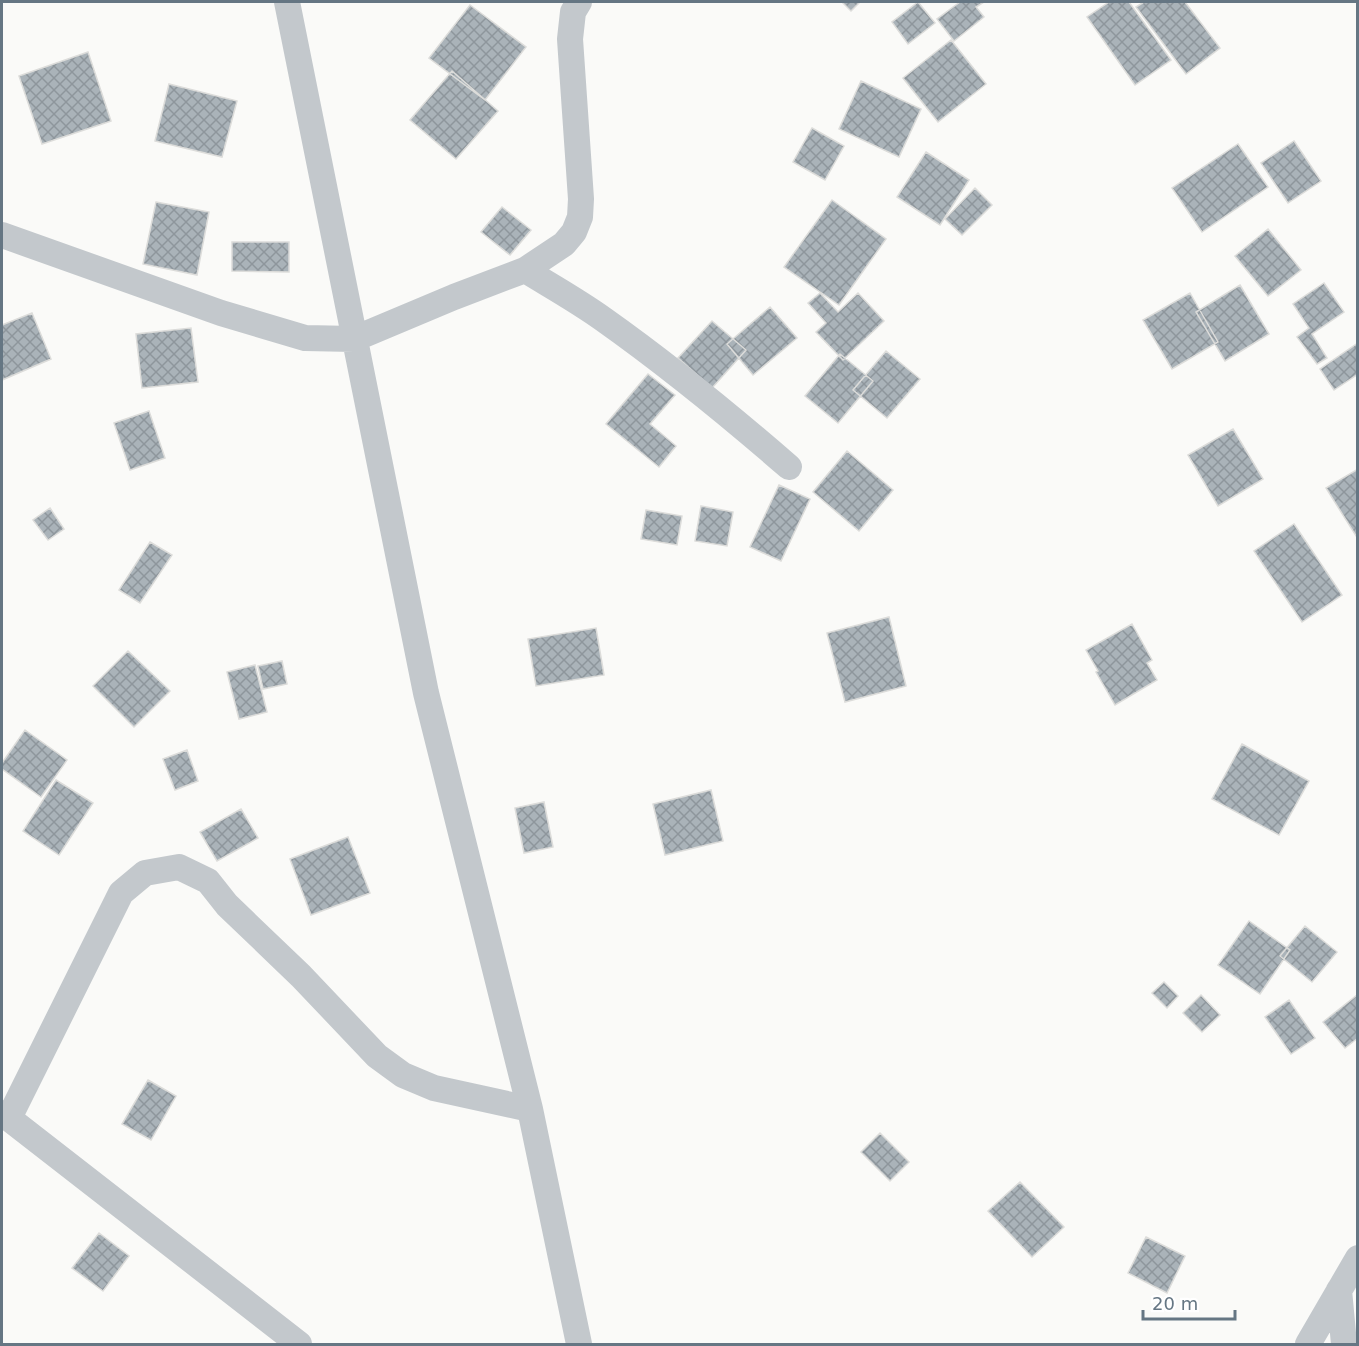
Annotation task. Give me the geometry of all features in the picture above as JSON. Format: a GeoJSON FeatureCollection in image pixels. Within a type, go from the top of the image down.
{"type":"FeatureCollection","features":[{"type":"Feature","properties":{"kind":"street"},"geometry":{"type":"LineString","coordinates":[[287,2],[426,693],[530,1109],[579,1344]]}},
{"type":"Feature","properties":{"kind":"street"},"geometry":{"type":"LineString","coordinates":[[2,234],[221,313],[305,338],[354,339],[525,270],[564,244],[574,232],[580,217],[581,199],[570,39],[573,12],[579,2]]}},
{"type":"Feature","properties":{"kind":"street"},"geometry":{"type":"LineString","coordinates":[[525,270],[601,318],[705,395],[789,467]]}},
{"type":"Feature","properties":{"kind":"street"},"geometry":{"type":"LineString","coordinates":[[299,1344],[5,1115],[121,893],[145,873],[179,867],[208,881],[227,905],[301,976],[377,1056],[403,1075],[434,1088],[530,1109]]}},
{"type":"Feature","properties":{"kind":"street"},"geometry":{"type":"LineString","coordinates":[[1308,1344],[1358,1258]]}},
{"type":"Feature","properties":{"kind":"street"},"geometry":{"type":"LineString","coordinates":[[1339,1290],[1344,1344]]}},
{"type":"Feature","properties":{"kind":"building"},"geometry":{"type":"Polygon","coordinates":[[[842,2],[860,2],[851,11],[842,2]]]}},
{"type":"Feature","properties":{"kind":"building"},"geometry":{"type":"Polygon","coordinates":[[[918,2],[935,23],[908,44],[892,22],[918,2]]]}},
{"type":"Feature","properties":{"kind":"building"},"geometry":{"type":"Polygon","coordinates":[[[960,2],[984,2],[976,7],[984,17],[954,41],[937,19],[960,2]]]}},
{"type":"Feature","properties":{"kind":"building"},"geometry":{"type":"Polygon","coordinates":[[[1109,2],[1129,2],[1171,60],[1135,85],[1087,17],[1109,2]]]}},
{"type":"Feature","properties":{"kind":"building"},"geometry":{"type":"Polygon","coordinates":[[[1144,2],[1185,2],[1220,48],[1186,74],[1136,7],[1144,2]]]}},
{"type":"Feature","properties":{"kind":"building"},"geometry":{"type":"Polygon","coordinates":[[[470,5],[526,47],[485,100],[429,58],[470,5]]]}},
{"type":"Feature","properties":{"kind":"building"},"geometry":{"type":"Polygon","coordinates":[[[951,40],[986,84],[938,122],[903,78],[951,40]]]}},
{"type":"Feature","properties":{"kind":"building"},"geometry":{"type":"Polygon","coordinates":[[[88,52],[111,121],[42,144],[19,76],[88,52]]]}},
{"type":"Feature","properties":{"kind":"building"},"geometry":{"type":"Polygon","coordinates":[[[452,71],[498,111],[456,159],[410,120],[452,71]]]}},
{"type":"Feature","properties":{"kind":"building"},"geometry":{"type":"Polygon","coordinates":[[[861,81],[921,109],[899,157],[839,129],[861,81]]]}},
{"type":"Feature","properties":{"kind":"building"},"geometry":{"type":"Polygon","coordinates":[[[169,84],[237,101],[222,157],[155,141],[169,84]]]}},
{"type":"Feature","properties":{"kind":"building"},"geometry":{"type":"Polygon","coordinates":[[[812,128],[844,146],[825,180],[793,162],[812,128]]]}},
{"type":"Feature","properties":{"kind":"building"},"geometry":{"type":"Polygon","coordinates":[[[1294,141],[1321,181],[1288,203],[1261,163],[1294,141]]]}},
{"type":"Feature","properties":{"kind":"building"},"geometry":{"type":"Polygon","coordinates":[[[1238,144],[1268,187],[1202,232],[1172,188],[1238,144]]]}},
{"type":"Feature","properties":{"kind":"building"},"geometry":{"type":"Polygon","coordinates":[[[926,152],[969,180],[940,225],[897,197],[926,152]]]}},
{"type":"Feature","properties":{"kind":"building"},"geometry":{"type":"Polygon","coordinates":[[[975,188],[992,205],[962,235],[945,219],[975,188]]]}},
{"type":"Feature","properties":{"kind":"building"},"geometry":{"type":"Polygon","coordinates":[[[832,200],[886,239],[839,305],[784,267],[832,200]]]}},
{"type":"Feature","properties":{"kind":"building"},"geometry":{"type":"Polygon","coordinates":[[[156,202],[209,212],[197,275],[143,264],[156,202]]]}},
{"type":"Feature","properties":{"kind":"building"},"geometry":{"type":"Polygon","coordinates":[[[502,207],[531,230],[510,255],[481,232],[502,207]]]}},
{"type":"Feature","properties":{"kind":"building"},"geometry":{"type":"Polygon","coordinates":[[[1268,229],[1301,270],[1268,296],[1235,256],[1268,229]]]}},
{"type":"Feature","properties":{"kind":"building"},"geometry":{"type":"Polygon","coordinates":[[[232,242],[289,242],[289,272],[232,271],[232,242]]]}},
{"type":"Feature","properties":{"kind":"building"},"geometry":{"type":"Polygon","coordinates":[[[1324,283],[1344,312],[1312,334],[1327,358],[1317,364],[1297,337],[1309,328],[1293,304],[1324,283]]]}},
{"type":"Feature","properties":{"kind":"building"},"geometry":{"type":"Polygon","coordinates":[[[1240,285],[1269,334],[1225,361],[1196,312],[1240,285]]]}},
{"type":"Feature","properties":{"kind":"building"},"geometry":{"type":"Polygon","coordinates":[[[820,293],[838,312],[858,293],[884,321],[843,360],[816,332],[826,323],[808,303],[820,293]]]}},
{"type":"Feature","properties":{"kind":"building"},"geometry":{"type":"Polygon","coordinates":[[[1190,293],[1218,342],[1172,369],[1143,320],[1190,293]]]}},
{"type":"Feature","properties":{"kind":"building"},"geometry":{"type":"Polygon","coordinates":[[[770,307],[797,338],[753,375],[727,344],[770,307]]]}},
{"type":"Feature","properties":{"kind":"building"},"geometry":{"type":"Polygon","coordinates":[[[32,313],[51,359],[2,380],[2,325],[32,313]]]}},
{"type":"Feature","properties":{"kind":"building"},"geometry":{"type":"Polygon","coordinates":[[[712,321],[746,350],[712,388],[678,358],[712,321]]]}},
{"type":"Feature","properties":{"kind":"building"},"geometry":{"type":"Polygon","coordinates":[[[191,328],[198,382],[142,388],[136,334],[191,328]]]}},
{"type":"Feature","properties":{"kind":"building"},"geometry":{"type":"Polygon","coordinates":[[[1358,343],[1358,374],[1334,390],[1320,369],[1358,343]]]}},
{"type":"Feature","properties":{"kind":"building"},"geometry":{"type":"Polygon","coordinates":[[[886,351],[920,379],[887,418],[853,390],[886,351]]]}},
{"type":"Feature","properties":{"kind":"building"},"geometry":{"type":"Polygon","coordinates":[[[840,354],[873,381],[838,423],[805,396],[840,354]]]}},
{"type":"Feature","properties":{"kind":"building"},"geometry":{"type":"Polygon","coordinates":[[[648,374],[675,395],[650,424],[676,446],[659,467],[606,424],[648,374]]]}},
{"type":"Feature","properties":{"kind":"building"},"geometry":{"type":"Polygon","coordinates":[[[149,411],[165,458],[130,470],[114,423],[149,411]]]}},
{"type":"Feature","properties":{"kind":"building"},"geometry":{"type":"Polygon","coordinates":[[[1233,429],[1263,479],[1218,506],[1188,455],[1233,429]]]}},
{"type":"Feature","properties":{"kind":"building"},"geometry":{"type":"Polygon","coordinates":[[[847,451],[893,490],[859,531],[813,492],[847,451]]]}},
{"type":"Feature","properties":{"kind":"building"},"geometry":{"type":"Polygon","coordinates":[[[1358,469],[1358,539],[1326,488],[1358,469]]]}},
{"type":"Feature","properties":{"kind":"building"},"geometry":{"type":"Polygon","coordinates":[[[779,485],[810,499],[781,561],[750,547],[779,485]]]}},
{"type":"Feature","properties":{"kind":"building"},"geometry":{"type":"Polygon","coordinates":[[[701,506],[733,512],[727,546],[695,541],[701,506]]]}},
{"type":"Feature","properties":{"kind":"building"},"geometry":{"type":"Polygon","coordinates":[[[50,508],[64,529],[48,540],[33,520],[50,508]]]}},
{"type":"Feature","properties":{"kind":"building"},"geometry":{"type":"Polygon","coordinates":[[[646,510],[682,516],[677,545],[641,539],[646,510]]]}},
{"type":"Feature","properties":{"kind":"building"},"geometry":{"type":"Polygon","coordinates":[[[1294,524],[1342,595],[1302,622],[1254,551],[1294,524]]]}},
{"type":"Feature","properties":{"kind":"building"},"geometry":{"type":"Polygon","coordinates":[[[150,542],[172,555],[140,603],[119,590],[150,542]]]}},
{"type":"Feature","properties":{"kind":"building"},"geometry":{"type":"Polygon","coordinates":[[[889,617],[906,686],[845,702],[827,633],[889,617]]]}},
{"type":"Feature","properties":{"kind":"building"},"geometry":{"type":"Polygon","coordinates":[[[1132,624],[1152,660],[1147,663],[1157,680],[1115,705],[1086,650],[1132,624]]]}},
{"type":"Feature","properties":{"kind":"building"},"geometry":{"type":"Polygon","coordinates":[[[596,628],[604,675],[536,686],[528,639],[596,628]]]}},
{"type":"Feature","properties":{"kind":"building"},"geometry":{"type":"Polygon","coordinates":[[[128,651],[170,691],[134,727],[93,686],[128,651]]]}},
{"type":"Feature","properties":{"kind":"building"},"geometry":{"type":"Polygon","coordinates":[[[282,661],[287,684],[263,689],[258,666],[282,661]]]}},
{"type":"Feature","properties":{"kind":"building"},"geometry":{"type":"Polygon","coordinates":[[[255,665],[267,712],[239,719],[227,672],[255,665]]]}},
{"type":"Feature","properties":{"kind":"building"},"geometry":{"type":"Polygon","coordinates":[[[25,730],[67,760],[41,797],[2,769],[2,763],[25,730]]]}},
{"type":"Feature","properties":{"kind":"building"},"geometry":{"type":"Polygon","coordinates":[[[1242,744],[1309,781],[1279,835],[1212,799],[1242,744]]]}},
{"type":"Feature","properties":{"kind":"building"},"geometry":{"type":"Polygon","coordinates":[[[187,750],[198,781],[175,790],[163,759],[187,750]]]}},
{"type":"Feature","properties":{"kind":"building"},"geometry":{"type":"Polygon","coordinates":[[[56,780],[93,803],[59,855],[23,831],[56,780]]]}},
{"type":"Feature","properties":{"kind":"building"},"geometry":{"type":"Polygon","coordinates":[[[711,790],[723,841],[665,855],[653,804],[711,790]]]}},
{"type":"Feature","properties":{"kind":"building"},"geometry":{"type":"Polygon","coordinates":[[[544,802],[553,847],[524,853],[515,808],[544,802]]]}},
{"type":"Feature","properties":{"kind":"building"},"geometry":{"type":"Polygon","coordinates":[[[241,809],[258,838],[217,861],[200,832],[241,809]]]}},
{"type":"Feature","properties":{"kind":"building"},"geometry":{"type":"Polygon","coordinates":[[[348,837],[370,893],[311,915],[290,859],[348,837]]]}},
{"type":"Feature","properties":{"kind":"building"},"geometry":{"type":"Polygon","coordinates":[[[1249,921],[1290,950],[1260,994],[1218,965],[1249,921]]]}},
{"type":"Feature","properties":{"kind":"building"},"geometry":{"type":"Polygon","coordinates":[[[1305,926],[1337,952],[1312,982],[1280,956],[1305,926]]]}},
{"type":"Feature","properties":{"kind":"building"},"geometry":{"type":"Polygon","coordinates":[[[1164,982],[1178,996],[1167,1008],[1152,993],[1164,982]]]}},
{"type":"Feature","properties":{"kind":"building"},"geometry":{"type":"Polygon","coordinates":[[[1201,995],[1220,1015],[1202,1032],[1183,1013],[1201,995]]]}},
{"type":"Feature","properties":{"kind":"building"},"geometry":{"type":"Polygon","coordinates":[[[1357,995],[1358,1038],[1345,1048],[1323,1022],[1357,995]]]}},
{"type":"Feature","properties":{"kind":"building"},"geometry":{"type":"Polygon","coordinates":[[[1289,1000],[1315,1038],[1291,1054],[1265,1017],[1289,1000]]]}},
{"type":"Feature","properties":{"kind":"building"},"geometry":{"type":"Polygon","coordinates":[[[148,1080],[176,1096],[151,1140],[122,1124],[148,1080]]]}},
{"type":"Feature","properties":{"kind":"building"},"geometry":{"type":"Polygon","coordinates":[[[880,1133],[909,1162],[890,1181],[861,1152],[880,1133]]]}},
{"type":"Feature","properties":{"kind":"building"},"geometry":{"type":"Polygon","coordinates":[[[1020,1182],[1064,1227],[1032,1257],[988,1211],[1020,1182]]]}},
{"type":"Feature","properties":{"kind":"building"},"geometry":{"type":"Polygon","coordinates":[[[99,1233],[129,1256],[103,1291],[72,1268],[99,1233]]]}},
{"type":"Feature","properties":{"kind":"building"},"geometry":{"type":"Polygon","coordinates":[[[1146,1237],[1185,1256],[1167,1293],[1128,1273],[1146,1237]]]}}]}
